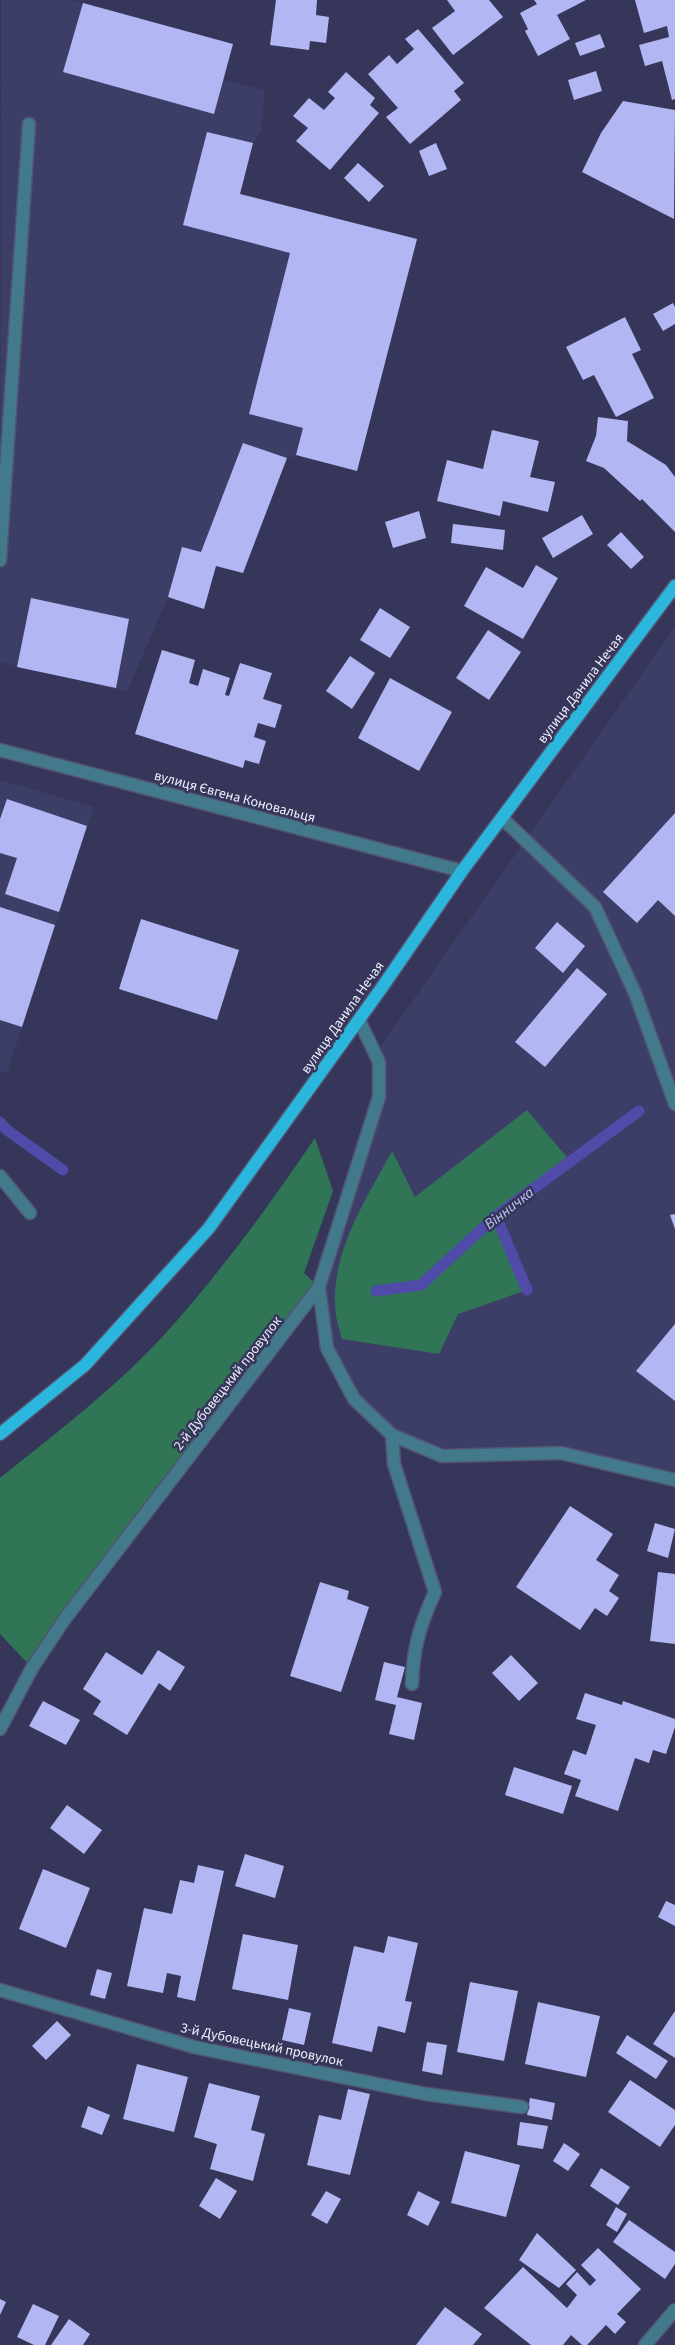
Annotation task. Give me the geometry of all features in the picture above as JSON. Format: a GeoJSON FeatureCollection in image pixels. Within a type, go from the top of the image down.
{"type":"FeatureCollection","features":[{"type":"Feature","properties":{"kind":"main road","name":"вулиця Данила Нечая"},"geometry":{"type":"LineString","coordinates":[[0,1434],[85,1365],[209,1228],[359,1020],[462,871],[675,586]]}},
{"type":"Feature","properties":{"kind":"street"},"geometry":{"type":"LineString","coordinates":[[0,560],[28,124]]}},
{"type":"Feature","properties":{"kind":"street","name":"вулиця Євгена Коновальця"},"geometry":{"type":"LineString","coordinates":[[0,750],[462,871]]}},
{"type":"Feature","properties":{"kind":"street"},"geometry":{"type":"LineString","coordinates":[[502,818],[595,907],[635,994],[675,1104]]}},
{"type":"Feature","properties":{"kind":"street","name":"2-й Дубовецький провулок"},"geometry":{"type":"LineString","coordinates":[[0,1728],[32,1668],[64,1620],[318,1288],[379,1097],[379,1062],[359,1020]]}},
{"type":"Feature","properties":{"kind":"street"},"geometry":{"type":"LineString","coordinates":[[0,1176],[30,1213]]}},
{"type":"Feature","properties":{"kind":"street"},"geometry":{"type":"LineString","coordinates":[[318,1288],[327,1348],[354,1399],[392,1435],[442,1456],[561,1453],[675,1480]]}},
{"type":"Feature","properties":{"kind":"street"},"geometry":{"type":"LineString","coordinates":[[392,1435],[394,1464],[435,1592],[421,1623],[413,1658],[412,1684]]}},
{"type":"Feature","properties":{"kind":"street","name":"3-й Дубовецький провулок"},"geometry":{"type":"LineString","coordinates":[[0,1990],[194,2047],[426,2094],[522,2106]]}},
{"type":"Feature","properties":{"kind":"street"},"geometry":{"type":"LineString","coordinates":[[645,2345],[675,2310]]}},
{"type":"Feature","properties":{"kind":"shaded area"},"geometry":{"type":"Polygon","coordinates":[[[1,0],[73,0],[233,44],[224,80],[265,90],[261,131],[253,144],[240,194],[417,239],[357,471],[296,456],[287,458],[243,573],[216,566],[204,609],[168,597],[127,692],[0,662],[1,0]]]}},
{"type":"Feature","properties":{"kind":"shaded area"},"geometry":{"type":"Polygon","coordinates":[[[675,627],[675,1480],[561,1453],[442,1456],[392,1435],[354,1399],[327,1348],[319,1287],[379,1097],[376,1053],[675,627]]]}},
{"type":"Feature","properties":{"kind":"shaded area"},"geometry":{"type":"Polygon","coordinates":[[[0,780],[94,807],[7,1073],[0,1071],[0,780]]]}},
{"type":"Feature","properties":{"kind":"green space"},"geometry":{"type":"Polygon","coordinates":[[[527,1110],[571,1162],[496,1216],[527,1290],[458,1314],[439,1354],[342,1339],[336,1317],[335,1304],[336,1283],[340,1263],[353,1224],[392,1151],[415,1197],[527,1110]]]}},
{"type":"Feature","properties":{"kind":"green space"},"geometry":{"type":"Polygon","coordinates":[[[315,1138],[333,1191],[304,1273],[319,1287],[32,1668],[0,1634],[0,1478],[112,1386],[173,1325],[229,1257],[315,1138]]]}},
{"type":"Feature","properties":{"kind":"building"},"geometry":{"type":"Polygon","coordinates":[[[276,0],[317,0],[316,15],[329,17],[326,43],[310,41],[309,50],[270,45],[276,0]]]}},
{"type":"Feature","properties":{"kind":"building"},"geometry":{"type":"Polygon","coordinates":[[[447,0],[489,0],[503,17],[453,55],[432,28],[455,11],[447,0]]]}},
{"type":"Feature","properties":{"kind":"building"},"geometry":{"type":"Polygon","coordinates":[[[534,0],[586,0],[557,15],[570,39],[538,56],[525,31],[528,29],[520,13],[537,4],[534,0]]]}},
{"type":"Feature","properties":{"kind":"building"},"geometry":{"type":"Polygon","coordinates":[[[635,0],[675,0],[675,99],[672,100],[662,61],[645,66],[639,45],[669,37],[667,26],[644,33],[635,0]]]}},
{"type":"Feature","properties":{"kind":"building"},"geometry":{"type":"Polygon","coordinates":[[[83,3],[233,44],[214,114],[63,72],[83,3]]]}},
{"type":"Feature","properties":{"kind":"building"},"geometry":{"type":"Polygon","coordinates":[[[418,29],[464,83],[454,91],[461,100],[410,144],[386,117],[398,108],[368,74],[389,55],[397,64],[414,49],[405,39],[418,29]]]}},
{"type":"Feature","properties":{"kind":"building"},"geometry":{"type":"Polygon","coordinates":[[[600,34],[605,47],[580,56],[575,43],[600,34]]]}},
{"type":"Feature","properties":{"kind":"building"},"geometry":{"type":"Polygon","coordinates":[[[596,71],[602,91],[574,100],[568,80],[596,71]]]}},
{"type":"Feature","properties":{"kind":"building"},"geometry":{"type":"Polygon","coordinates":[[[346,72],[375,98],[370,105],[379,113],[330,170],[296,141],[308,128],[293,116],[309,98],[324,110],[335,98],[328,92],[346,72]]]}},
{"type":"Feature","properties":{"kind":"building"},"geometry":{"type":"Polygon","coordinates":[[[623,101],[675,110],[674,219],[582,172],[601,133],[623,101]]]}},
{"type":"Feature","properties":{"kind":"building"},"geometry":{"type":"Polygon","coordinates":[[[207,132],[253,143],[240,194],[417,239],[357,471],[296,455],[303,428],[249,414],[290,253],[183,225],[207,132]]]}},
{"type":"Feature","properties":{"kind":"building"},"geometry":{"type":"Polygon","coordinates":[[[436,143],[447,169],[429,176],[419,151],[436,143]]]}},
{"type":"Feature","properties":{"kind":"building"},"geometry":{"type":"Polygon","coordinates":[[[358,163],[384,186],[369,202],[344,178],[358,163]]]}},
{"type":"Feature","properties":{"kind":"building"},"geometry":{"type":"Polygon","coordinates":[[[673,303],[675,307],[675,324],[663,331],[653,314],[673,303]]]}},
{"type":"Feature","properties":{"kind":"building"},"geometry":{"type":"Polygon","coordinates":[[[625,317],[641,350],[632,354],[654,398],[616,417],[594,375],[583,380],[566,347],[625,317]]]}},
{"type":"Feature","properties":{"kind":"building"},"geometry":{"type":"Polygon","coordinates":[[[598,417],[628,421],[627,441],[666,465],[675,477],[675,532],[642,499],[640,501],[604,468],[586,461],[596,436],[598,417]]]}},
{"type":"Feature","properties":{"kind":"building"},"geometry":{"type":"Polygon","coordinates":[[[492,430],[539,441],[530,477],[555,482],[548,512],[503,501],[500,516],[437,501],[447,460],[483,469],[492,430]]]}},
{"type":"Feature","properties":{"kind":"building"},"geometry":{"type":"Polygon","coordinates":[[[243,443],[287,458],[243,573],[216,566],[204,609],[168,597],[182,547],[201,552],[243,443]]]}},
{"type":"Feature","properties":{"kind":"building"},"geometry":{"type":"Polygon","coordinates":[[[419,511],[426,538],[393,548],[385,522],[419,511]]]}},
{"type":"Feature","properties":{"kind":"building"},"geometry":{"type":"Polygon","coordinates":[[[582,515],[593,534],[553,558],[542,538],[582,515]]]}},
{"type":"Feature","properties":{"kind":"building"},"geometry":{"type":"Polygon","coordinates":[[[453,524],[505,530],[503,550],[451,543],[453,524]]]}},
{"type":"Feature","properties":{"kind":"building"},"geometry":{"type":"Polygon","coordinates":[[[621,532],[644,557],[631,569],[607,545],[621,532]]]}},
{"type":"Feature","properties":{"kind":"building"},"geometry":{"type":"Polygon","coordinates":[[[536,565],[558,578],[523,639],[464,606],[486,567],[523,588],[536,565]]]}},
{"type":"Feature","properties":{"kind":"building"},"geometry":{"type":"Polygon","coordinates":[[[31,598],[129,619],[116,688],[17,667],[31,598]]]}},
{"type":"Feature","properties":{"kind":"building"},"geometry":{"type":"Polygon","coordinates":[[[380,608],[410,627],[390,658],[360,640],[380,608]]]}},
{"type":"Feature","properties":{"kind":"building"},"geometry":{"type":"Polygon","coordinates":[[[488,630],[521,652],[489,700],[456,678],[488,630]]]}},
{"type":"Feature","properties":{"kind":"building"},"geometry":{"type":"Polygon","coordinates":[[[162,650],[195,660],[189,683],[198,686],[203,669],[230,678],[225,695],[229,696],[240,663],[272,673],[263,699],[282,705],[275,728],[258,723],[254,737],[266,741],[259,764],[245,760],[243,768],[135,734],[162,650]]]}},
{"type":"Feature","properties":{"kind":"building"},"geometry":{"type":"Polygon","coordinates":[[[350,656],[375,673],[352,709],[326,691],[350,656]]]}},
{"type":"Feature","properties":{"kind":"building"},"geometry":{"type":"Polygon","coordinates":[[[390,678],[452,712],[419,771],[358,738],[390,678]]]}},
{"type":"Feature","properties":{"kind":"building"},"geometry":{"type":"Polygon","coordinates":[[[7,799],[87,826],[59,912],[5,894],[17,858],[0,853],[0,819],[7,799]]]}},
{"type":"Feature","properties":{"kind":"building"},"geometry":{"type":"Polygon","coordinates":[[[675,813],[675,916],[658,900],[637,923],[603,892],[675,813]]]}},
{"type":"Feature","properties":{"kind":"building"},"geometry":{"type":"Polygon","coordinates":[[[0,907],[55,925],[22,1027],[0,1020],[0,907]]]}},
{"type":"Feature","properties":{"kind":"building"},"geometry":{"type":"Polygon","coordinates":[[[141,919],[239,950],[217,1020],[119,989],[141,919]]]}},
{"type":"Feature","properties":{"kind":"building"},"geometry":{"type":"Polygon","coordinates":[[[557,922],[585,946],[563,973],[535,948],[557,922]]]}},
{"type":"Feature","properties":{"kind":"building"},"geometry":{"type":"Polygon","coordinates":[[[577,968],[607,994],[545,1067],[515,1042],[577,968]]]}},
{"type":"Feature","properties":{"kind":"building"},"geometry":{"type":"Polygon","coordinates":[[[675,1214],[675,1229],[670,1215],[675,1214]]]}},
{"type":"Feature","properties":{"kind":"building"},"geometry":{"type":"Polygon","coordinates":[[[675,1324],[675,1401],[636,1371],[675,1324]]]}},
{"type":"Feature","properties":{"kind":"building"},"geometry":{"type":"Polygon","coordinates":[[[570,1506],[613,1534],[596,1560],[619,1575],[609,1591],[619,1598],[607,1616],[595,1608],[580,1630],[516,1587],[570,1506]]]}},
{"type":"Feature","properties":{"kind":"building"},"geometry":{"type":"Polygon","coordinates":[[[655,1523],[675,1529],[668,1558],[647,1551],[655,1523]]]}},
{"type":"Feature","properties":{"kind":"building"},"geometry":{"type":"Polygon","coordinates":[[[658,1572],[675,1574],[675,1644],[650,1641],[658,1572]]]}},
{"type":"Feature","properties":{"kind":"building"},"geometry":{"type":"Polygon","coordinates":[[[320,1582],[349,1591],[347,1599],[369,1607],[341,1692],[290,1676],[320,1582]]]}},
{"type":"Feature","properties":{"kind":"building"},"geometry":{"type":"Polygon","coordinates":[[[158,1650],[185,1667],[170,1691],[159,1683],[127,1735],[93,1714],[101,1701],[83,1689],[106,1652],[142,1675],[158,1650]]]}},
{"type":"Feature","properties":{"kind":"building"},"geometry":{"type":"Polygon","coordinates":[[[511,1655],[538,1683],[519,1701],[492,1673],[511,1655]]]}},
{"type":"Feature","properties":{"kind":"building"},"geometry":{"type":"Polygon","coordinates":[[[384,1662],[405,1667],[397,1697],[422,1703],[414,1740],[389,1734],[396,1705],[375,1700],[384,1662]]]}},
{"type":"Feature","properties":{"kind":"building"},"geometry":{"type":"Polygon","coordinates":[[[585,1693],[622,1705],[623,1701],[675,1719],[675,1727],[666,1754],[653,1750],[649,1763],[635,1758],[618,1811],[575,1796],[581,1780],[564,1774],[573,1750],[586,1755],[596,1725],[576,1719],[585,1693]]]}},
{"type":"Feature","properties":{"kind":"building"},"geometry":{"type":"Polygon","coordinates":[[[43,1701],[80,1720],[66,1745],[29,1726],[43,1701]]]}},
{"type":"Feature","properties":{"kind":"building"},"geometry":{"type":"Polygon","coordinates":[[[514,1767],[572,1786],[563,1814],[505,1795],[514,1767]]]}},
{"type":"Feature","properties":{"kind":"building"},"geometry":{"type":"Polygon","coordinates":[[[67,1805],[102,1830],[84,1854],[50,1828],[67,1805]]]}},
{"type":"Feature","properties":{"kind":"building"},"geometry":{"type":"Polygon","coordinates":[[[245,1854],[284,1866],[275,1898],[235,1886],[245,1854]]]}},
{"type":"Feature","properties":{"kind":"building"},"geometry":{"type":"Polygon","coordinates":[[[198,1865],[224,1871],[195,2001],[177,1997],[181,1976],[167,1973],[163,1993],[127,1986],[144,1908],[172,1914],[180,1880],[194,1883],[198,1865]]]}},
{"type":"Feature","properties":{"kind":"building"},"geometry":{"type":"Polygon","coordinates":[[[43,1869],[90,1888],[66,1948],[19,1929],[43,1869]]]}},
{"type":"Feature","properties":{"kind":"building"},"geometry":{"type":"Polygon","coordinates":[[[666,1901],[675,1905],[675,1926],[658,1917],[666,1901]]]}},
{"type":"Feature","properties":{"kind":"building"},"geometry":{"type":"Polygon","coordinates":[[[243,1934],[298,1945],[288,2000],[232,1989],[243,1934]]]}},
{"type":"Feature","properties":{"kind":"building"},"geometry":{"type":"Polygon","coordinates":[[[388,1936],[418,1943],[405,2001],[412,2002],[405,2033],[378,2026],[372,2052],[332,2043],[354,1946],[384,1953],[388,1936]]]}},
{"type":"Feature","properties":{"kind":"building"},"geometry":{"type":"Polygon","coordinates":[[[97,1969],[112,1973],[105,1999],[90,1995],[97,1969]]]}},
{"type":"Feature","properties":{"kind":"building"},"geometry":{"type":"Polygon","coordinates":[[[470,1982],[518,1991],[504,2061],[457,2052],[470,1982]]]}},
{"type":"Feature","properties":{"kind":"building"},"geometry":{"type":"Polygon","coordinates":[[[538,2002],[600,2016],[586,2077],[525,2064],[538,2002]]]}},
{"type":"Feature","properties":{"kind":"building"},"geometry":{"type":"Polygon","coordinates":[[[289,2008],[311,2013],[304,2045],[282,2040],[289,2008]]]}},
{"type":"Feature","properties":{"kind":"building"},"geometry":{"type":"Polygon","coordinates":[[[675,2011],[675,2058],[653,2044],[675,2011]]]}},
{"type":"Feature","properties":{"kind":"building"},"geometry":{"type":"Polygon","coordinates":[[[57,2021],[71,2035],[46,2060],[32,2046],[57,2021]]]}},
{"type":"Feature","properties":{"kind":"building"},"geometry":{"type":"Polygon","coordinates":[[[627,2035],[668,2061],[656,2079],[616,2053],[627,2035]]]}},
{"type":"Feature","properties":{"kind":"building"},"geometry":{"type":"Polygon","coordinates":[[[427,2042],[447,2045],[442,2075],[422,2071],[427,2042]]]}},
{"type":"Feature","properties":{"kind":"building"},"geometry":{"type":"Polygon","coordinates":[[[137,2064],[188,2077],[174,2132],[123,2119],[137,2064]]]}},
{"type":"Feature","properties":{"kind":"building"},"geometry":{"type":"Polygon","coordinates":[[[630,2080],[675,2110],[675,2125],[660,2147],[608,2112],[630,2080]]]}},
{"type":"Feature","properties":{"kind":"building"},"geometry":{"type":"Polygon","coordinates":[[[209,2083],[260,2096],[251,2130],[265,2134],[253,2181],[210,2169],[217,2144],[194,2137],[209,2083]]]}},
{"type":"Feature","properties":{"kind":"building"},"geometry":{"type":"Polygon","coordinates":[[[348,2089],[370,2094],[350,2175],[307,2165],[319,2115],[341,2120],[348,2089]]]}},
{"type":"Feature","properties":{"kind":"building"},"geometry":{"type":"Polygon","coordinates":[[[530,2098],[555,2103],[552,2120],[527,2115],[530,2098]]]}},
{"type":"Feature","properties":{"kind":"building"},"geometry":{"type":"Polygon","coordinates":[[[88,2106],[110,2115],[102,2135],[81,2127],[88,2106]]]}},
{"type":"Feature","properties":{"kind":"building"},"geometry":{"type":"Polygon","coordinates":[[[520,2122],[548,2126],[543,2149],[517,2145],[520,2122]]]}},
{"type":"Feature","properties":{"kind":"building"},"geometry":{"type":"Polygon","coordinates":[[[564,2143],[580,2154],[568,2171],[553,2161],[564,2143]]]}},
{"type":"Feature","properties":{"kind":"building"},"geometry":{"type":"Polygon","coordinates":[[[465,2151],[520,2165],[506,2217],[451,2203],[465,2151]]]}},
{"type":"Feature","properties":{"kind":"building"},"geometry":{"type":"Polygon","coordinates":[[[601,2168],[630,2187],[618,2205],[590,2186],[601,2168]]]}},
{"type":"Feature","properties":{"kind":"building"},"geometry":{"type":"Polygon","coordinates":[[[216,2178],[237,2191],[220,2219],[199,2206],[216,2178]]]}},
{"type":"Feature","properties":{"kind":"building"},"geometry":{"type":"Polygon","coordinates":[[[326,2191],[341,2199],[327,2224],[311,2215],[326,2191]]]}},
{"type":"Feature","properties":{"kind":"building"},"geometry":{"type":"Polygon","coordinates":[[[418,2191],[440,2202],[428,2226],[407,2215],[418,2191]]]}},
{"type":"Feature","properties":{"kind":"building"},"geometry":{"type":"Polygon","coordinates":[[[616,2207],[627,2214],[617,2232],[606,2225],[616,2207]]]}},
{"type":"Feature","properties":{"kind":"building"},"geometry":{"type":"Polygon","coordinates":[[[629,2220],[675,2252],[675,2264],[665,2279],[613,2242],[629,2220]]]}},
{"type":"Feature","properties":{"kind":"building"},"geometry":{"type":"Polygon","coordinates":[[[537,2233],[576,2270],[559,2288],[519,2260],[537,2233]]]}},
{"type":"Feature","properties":{"kind":"building"},"geometry":{"type":"Polygon","coordinates":[[[598,2248],[641,2289],[617,2314],[626,2322],[615,2334],[606,2325],[587,2345],[582,2345],[571,2335],[563,2345],[531,2345],[484,2308],[523,2267],[567,2308],[577,2295],[566,2284],[577,2272],[590,2286],[596,2280],[581,2265],[598,2248]]]}},
{"type":"Feature","properties":{"kind":"building"},"geometry":{"type":"Polygon","coordinates":[[[0,2299],[6,2302],[0,2315],[0,2299]]]}},
{"type":"Feature","properties":{"kind":"building"},"geometry":{"type":"Polygon","coordinates":[[[33,2304],[59,2316],[45,2345],[34,2345],[17,2337],[33,2304]]]}},
{"type":"Feature","properties":{"kind":"building"},"geometry":{"type":"Polygon","coordinates":[[[445,2307],[482,2334],[473,2345],[416,2345],[445,2307]]]}},
{"type":"Feature","properties":{"kind":"building"},"geometry":{"type":"Polygon","coordinates":[[[69,2319],[90,2334],[83,2345],[51,2345],[69,2319]]]}},
{"type":"Feature","properties":{"kind":"waterway","name":"Вінничка"},"geometry":{"type":"LineString","coordinates":[[376,1291],[421,1285],[496,1216],[639,1111]]}},
{"type":"Feature","properties":{"kind":"waterway","name":"Вінничка"},"geometry":{"type":"LineString","coordinates":[[0,1122],[7,1130],[63,1170]]}},
{"type":"Feature","properties":{"kind":"waterway"},"geometry":{"type":"LineString","coordinates":[[496,1216],[527,1290]]}}]}
